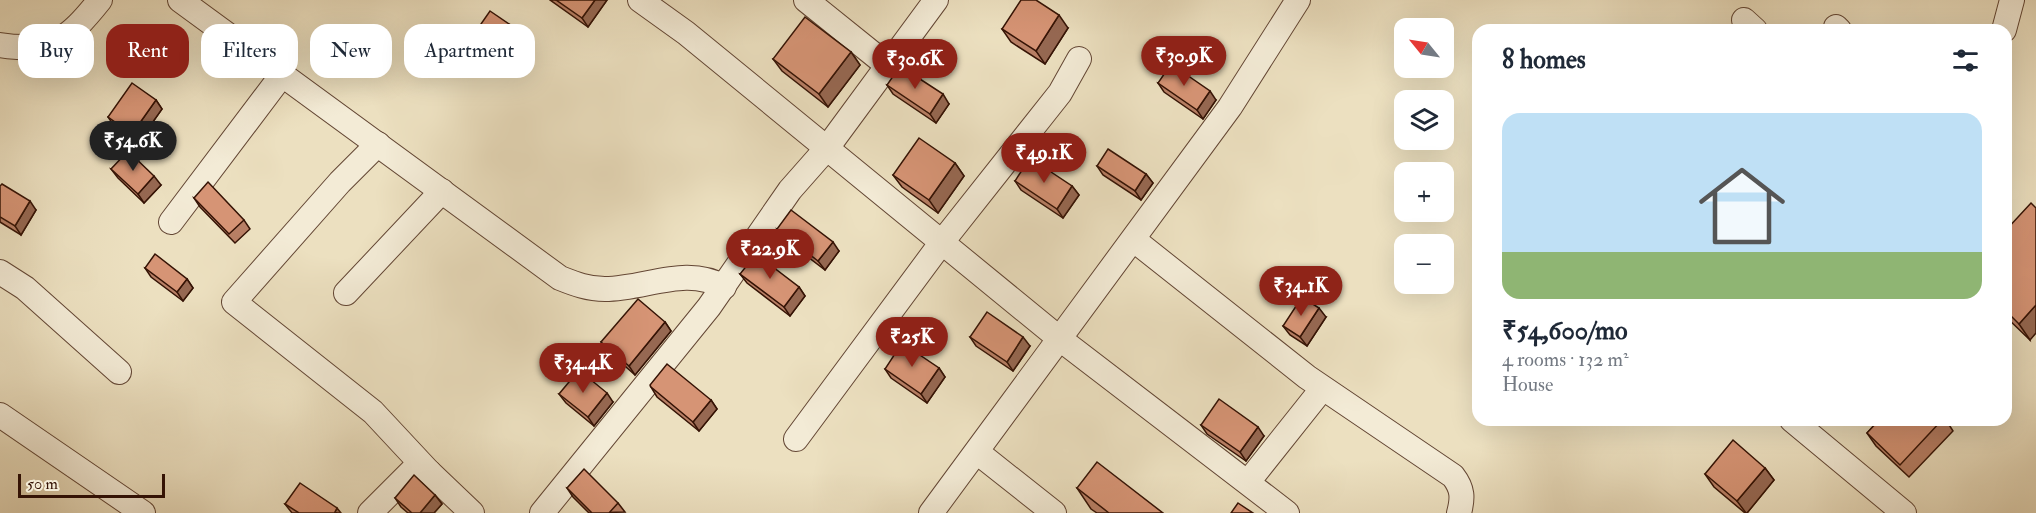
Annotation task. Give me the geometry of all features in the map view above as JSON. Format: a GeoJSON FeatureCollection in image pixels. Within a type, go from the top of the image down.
{"type":"FeatureCollection","features":[{"type":"Feature","properties":{"kind":"street"},"geometry":{"type":"LineString","coordinates":[[0,45],[26,49],[63,39],[75,29],[100,0]]}},
{"type":"Feature","properties":{"kind":"street"},"geometry":{"type":"LineString","coordinates":[[180,0],[213,24]]}},
{"type":"Feature","properties":{"kind":"street"},"geometry":{"type":"LineString","coordinates":[[640,0],[686,33],[1060,339],[1287,513]]}},
{"type":"Feature","properties":{"kind":"street"},"geometry":{"type":"LineString","coordinates":[[806,0],[888,66]]}},
{"type":"Feature","properties":{"kind":"street"},"geometry":{"type":"LineString","coordinates":[[542,513],[641,393],[724,287],[790,190],[826,148],[936,0]]}},
{"type":"Feature","properties":{"kind":"street"},"geometry":{"type":"LineString","coordinates":[[931,513],[1230,107],[1298,0]]}},
{"type":"Feature","properties":{"kind":"street"},"geometry":{"type":"LineString","coordinates":[[2006,24],[2012,0]]}},
{"type":"Feature","properties":{"kind":"street"},"geometry":{"type":"LineString","coordinates":[[795,439],[942,242],[1060,93],[1079,60]]}},
{"type":"Feature","properties":{"kind":"street"},"geometry":{"type":"LineString","coordinates":[[171,222],[280,78]]}},
{"type":"Feature","properties":{"kind":"street"},"geometry":{"type":"LineString","coordinates":[[286,78],[560,278],[584,288],[607,289],[693,277],[713,280],[724,287]]}},
{"type":"Feature","properties":{"kind":"street"},"geometry":{"type":"LineString","coordinates":[[378,144],[340,182],[234,302],[373,412],[429,472],[472,513]]}},
{"type":"Feature","properties":{"kind":"street"},"geometry":{"type":"LineString","coordinates":[[346,293],[442,191]]}},
{"type":"Feature","properties":{"kind":"street"},"geometry":{"type":"LineString","coordinates":[[1134,240],[1322,389],[1453,476],[1462,491],[1459,513]]}},
{"type":"Feature","properties":{"kind":"street"},"geometry":{"type":"LineString","coordinates":[[0,272],[25,288],[119,372]]}},
{"type":"Feature","properties":{"kind":"street"},"geometry":{"type":"LineString","coordinates":[[1248,482],[1322,389]]}},
{"type":"Feature","properties":{"kind":"street"},"geometry":{"type":"LineString","coordinates":[[0,415],[143,513]]}},
{"type":"Feature","properties":{"kind":"street"},"geometry":{"type":"LineString","coordinates":[[1799,426],[1904,513]]}},
{"type":"Feature","properties":{"kind":"street"},"geometry":{"type":"LineString","coordinates":[[977,452],[1054,513]]}},
{"type":"Feature","properties":{"kind":"street"},"geometry":{"type":"LineString","coordinates":[[369,513],[413,470],[420,468],[429,472]]}},
{"type":"Feature","properties":{"kind":"building"},"geometry":{"type":"Polygon","coordinates":[[[556,0],[595,0],[582,18],[556,0]]]}},
{"type":"Feature","properties":{"kind":"building"},"geometry":{"type":"Polygon","coordinates":[[[1021,0],[1036,0],[1059,15],[1036,51],[1002,29],[1021,0]]]}},
{"type":"Feature","properties":{"kind":"building"},"geometry":{"type":"Polygon","coordinates":[[[490,11],[509,24],[481,24],[490,11]]]}},
{"type":"Feature","properties":{"kind":"building"},"geometry":{"type":"Polygon","coordinates":[[[805,17],[851,52],[819,94],[773,59],[805,17]]]}},
{"type":"Feature","properties":{"kind":"building"},"geometry":{"type":"Polygon","coordinates":[[[1171,64],[1210,91],[1197,110],[1158,83],[1171,64]]]}},
{"type":"Feature","properties":{"kind":"building"},"geometry":{"type":"Polygon","coordinates":[[[900,66],[943,94],[930,114],[887,85],[900,66]]]}},
{"type":"Feature","properties":{"kind":"building"},"geometry":{"type":"Polygon","coordinates":[[[132,83],[156,100],[132,134],[108,117],[132,83]]]}},
{"type":"Feature","properties":{"kind":"building"},"geometry":{"type":"Polygon","coordinates":[[[919,138],[955,163],[929,200],[893,175],[919,138]]]}},
{"type":"Feature","properties":{"kind":"building"},"geometry":{"type":"Polygon","coordinates":[[[1108,149],[1146,174],[1135,191],[1097,166],[1108,149]]]}},
{"type":"Feature","properties":{"kind":"building"},"geometry":{"type":"Polygon","coordinates":[[[128,151],[154,176],[138,194],[111,169],[128,151]]]}},
{"type":"Feature","properties":{"kind":"building"},"geometry":{"type":"Polygon","coordinates":[[[1030,158],[1072,186],[1057,209],[1015,181],[1030,158]]]}},
{"type":"Feature","properties":{"kind":"building"},"geometry":{"type":"Polygon","coordinates":[[[208,182],[244,220],[229,234],[194,198],[208,182]]]}},
{"type":"Feature","properties":{"kind":"building"},"geometry":{"type":"Polygon","coordinates":[[[2,184],[30,201],[15,226],[0,217],[0,186],[2,184]]]}},
{"type":"Feature","properties":{"kind":"building"},"geometry":{"type":"Polygon","coordinates":[[[2031,203],[2036,208],[2036,305],[2019,324],[2012,317],[2012,224],[2031,203]]]}},
{"type":"Feature","properties":{"kind":"building"},"geometry":{"type":"Polygon","coordinates":[[[791,210],[833,242],[818,261],[777,229],[791,210]]]}},
{"type":"Feature","properties":{"kind":"building"},"geometry":{"type":"Polygon","coordinates":[[[155,254],[187,279],[177,292],[145,268],[155,254]]]}},
{"type":"Feature","properties":{"kind":"building"},"geometry":{"type":"Polygon","coordinates":[[[756,254],[799,287],[784,307],[740,274],[756,254]]]}},
{"type":"Feature","properties":{"kind":"building"},"geometry":{"type":"Polygon","coordinates":[[[1302,297],[1319,308],[1300,337],[1283,326],[1302,297]]]}},
{"type":"Feature","properties":{"kind":"building"},"geometry":{"type":"Polygon","coordinates":[[[638,299],[665,322],[629,366],[601,342],[638,299]]]}},
{"type":"Feature","properties":{"kind":"building"},"geometry":{"type":"Polygon","coordinates":[[[987,312],[1023,337],[1007,362],[970,337],[987,312]]]}},
{"type":"Feature","properties":{"kind":"building"},"geometry":{"type":"Polygon","coordinates":[[[902,343],[939,368],[921,394],[885,369],[902,343]]]}},
{"type":"Feature","properties":{"kind":"building"},"geometry":{"type":"Polygon","coordinates":[[[667,364],[711,400],[693,422],[650,385],[667,364]]]}},
{"type":"Feature","properties":{"kind":"building"},"geometry":{"type":"Polygon","coordinates":[[[579,370],[607,393],[588,417],[559,394],[579,370]]]}},
{"type":"Feature","properties":{"kind":"building"},"geometry":{"type":"Polygon","coordinates":[[[1219,399],[1258,427],[1240,452],[1201,425],[1219,399]]]}},
{"type":"Feature","properties":{"kind":"building"},"geometry":{"type":"Polygon","coordinates":[[[1873,426],[1936,426],[1900,465],[1867,433],[1873,426]]]}},
{"type":"Feature","properties":{"kind":"building"},"geometry":{"type":"Polygon","coordinates":[[[1733,440],[1765,468],[1737,501],[1705,474],[1733,440]]]}},
{"type":"Feature","properties":{"kind":"building"},"geometry":{"type":"Polygon","coordinates":[[[1097,462],[1163,513],[1109,513],[1077,488],[1097,462]]]}},
{"type":"Feature","properties":{"kind":"building"},"geometry":{"type":"Polygon","coordinates":[[[584,469],[618,503],[609,513],[592,513],[567,488],[584,469]]]}},
{"type":"Feature","properties":{"kind":"building"},"geometry":{"type":"Polygon","coordinates":[[[414,475],[435,495],[420,513],[412,513],[395,498],[414,475]]]}},
{"type":"Feature","properties":{"kind":"building"},"geometry":{"type":"Polygon","coordinates":[[[300,483],[337,508],[335,512],[337,513],[299,513],[285,504],[300,483]]]}},
{"type":"Feature","properties":{"kind":"building"},"geometry":{"type":"Polygon","coordinates":[[[1238,503],[1253,513],[1231,513],[1238,503]]]}}]}
